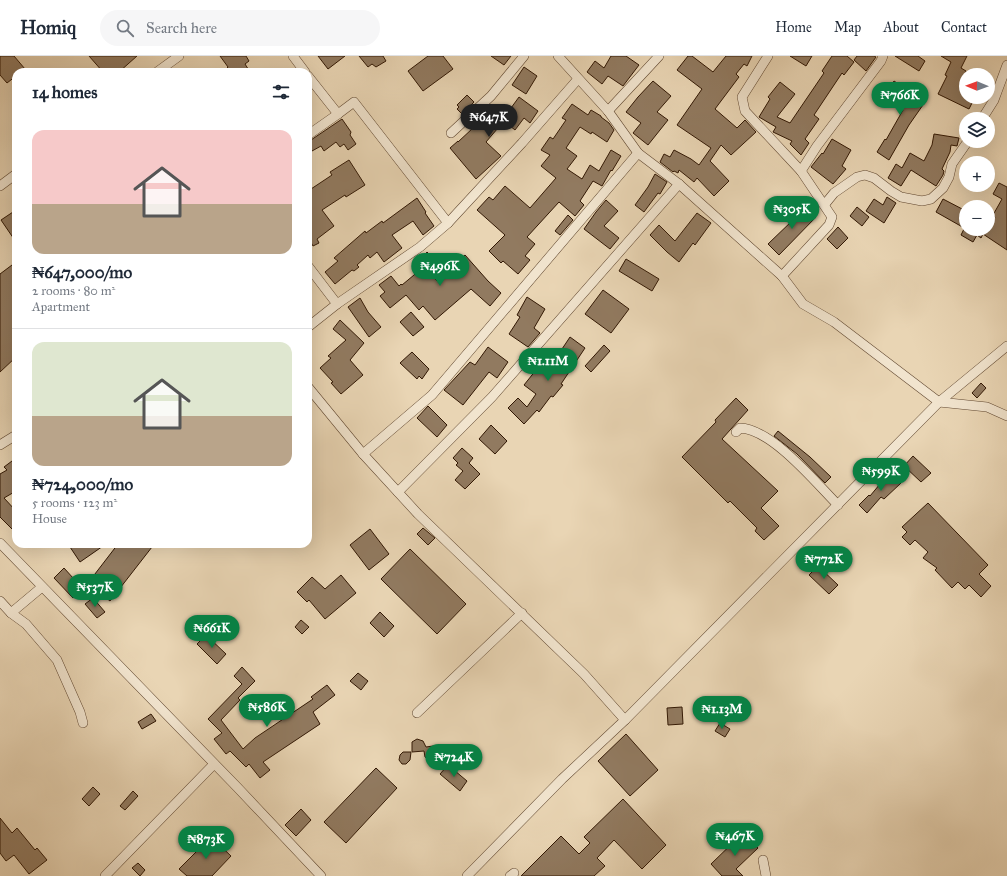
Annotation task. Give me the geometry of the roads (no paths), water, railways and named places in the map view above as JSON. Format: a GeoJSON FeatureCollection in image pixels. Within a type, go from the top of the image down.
{"type":"FeatureCollection","features":[{"type":"Feature","properties":{"kind":"street"},"geometry":{"type":"LineString","coordinates":[[164,68],[180,56]]}},
{"type":"Feature","properties":{"kind":"street"},"geometry":{"type":"LineString","coordinates":[[293,56],[302,68]]}},
{"type":"Feature","properties":{"kind":"street"},"geometry":{"type":"LineString","coordinates":[[451,133],[491,96],[524,56]]}},
{"type":"Feature","properties":{"kind":"street"},"geometry":{"type":"LineString","coordinates":[[558,56],[608,111],[638,153],[679,184],[782,276],[803,304],[834,322],[939,402],[987,407],[1007,416]]}},
{"type":"Feature","properties":{"kind":"street"},"geometry":{"type":"LineString","coordinates":[[608,111],[659,56]]}},
{"type":"Feature","properties":{"kind":"street"},"geometry":{"type":"LineString","coordinates":[[768,56],[742,97],[745,111],[801,171],[832,217],[829,225],[782,276]]}},
{"type":"Feature","properties":{"kind":"street"},"geometry":{"type":"LineString","coordinates":[[801,171],[817,146],[881,62],[883,56]]}},
{"type":"Feature","properties":{"kind":"street"},"geometry":{"type":"LineString","coordinates":[[986,112],[994,100],[1007,66]]}},
{"type":"Feature","properties":{"kind":"street"},"geometry":{"type":"LineString","coordinates":[[312,324],[337,304],[420,247],[448,223],[522,143],[578,79]]}},
{"type":"Feature","properties":{"kind":"street"},"geometry":{"type":"LineString","coordinates":[[312,81],[338,114]]}},
{"type":"Feature","properties":{"kind":"street"},"geometry":{"type":"LineString","coordinates":[[312,132],[354,102],[448,223]]}},
{"type":"Feature","properties":{"kind":"street"},"geometry":{"type":"LineString","coordinates":[[824,204],[834,193],[857,177],[865,175],[874,178],[901,197],[922,200],[931,199],[943,188],[949,176],[952,164],[963,148]]}},
{"type":"Feature","properties":{"kind":"street"},"geometry":{"type":"LineString","coordinates":[[363,454],[432,395],[638,153]]}},
{"type":"Feature","properties":{"kind":"street"},"geometry":{"type":"LineString","coordinates":[[0,186],[12,177]]}},
{"type":"Feature","properties":{"kind":"street"},"geometry":{"type":"LineString","coordinates":[[398,492],[492,397],[608,267],[679,184]]}},
{"type":"Feature","properties":{"kind":"street"},"geometry":{"type":"LineString","coordinates":[[312,271],[337,304]]}},
{"type":"Feature","properties":{"kind":"street"},"geometry":{"type":"LineString","coordinates":[[467,876],[562,779],[625,720],[939,402],[1007,346]]}},
{"type":"Feature","properties":{"kind":"street"},"geometry":{"type":"LineString","coordinates":[[312,392],[363,454],[418,514],[584,674],[625,720]]}},
{"type":"Feature","properties":{"kind":"street"},"geometry":{"type":"LineString","coordinates":[[736,432],[740,428],[748,428],[767,438],[794,460],[838,505]]}},
{"type":"Feature","properties":{"kind":"street"},"geometry":{"type":"LineString","coordinates":[[0,445],[12,438]]}},
{"type":"Feature","properties":{"kind":"street"},"geometry":{"type":"LineString","coordinates":[[0,543],[321,876]]}},
{"type":"Feature","properties":{"kind":"street"},"geometry":{"type":"LineString","coordinates":[[11,613],[42,586]]}},
{"type":"Feature","properties":{"kind":"street"},"geometry":{"type":"LineString","coordinates":[[0,601],[11,613],[26,624],[57,660],[80,712],[83,723]]}},
{"type":"Feature","properties":{"kind":"street"},"geometry":{"type":"LineString","coordinates":[[417,713],[522,613]]}},
{"type":"Feature","properties":{"kind":"street"},"geometry":{"type":"LineString","coordinates":[[105,876],[214,764]]}},
{"type":"Feature","properties":{"kind":"street"},"geometry":{"type":"LineString","coordinates":[[763,860],[766,876]]}}]}
